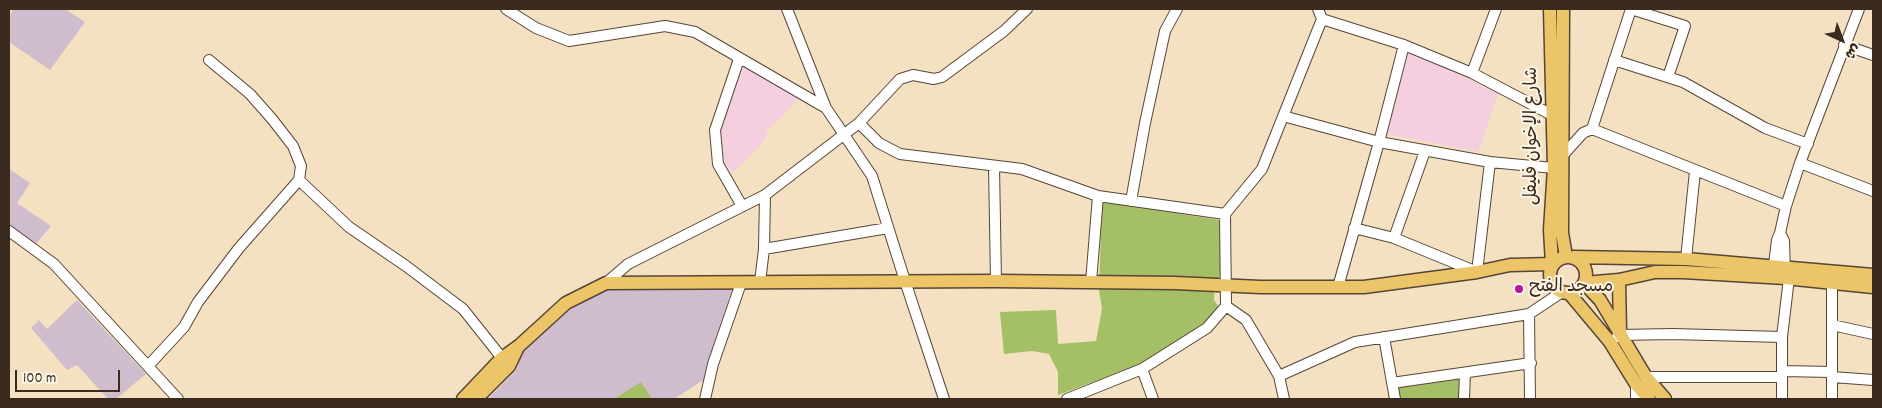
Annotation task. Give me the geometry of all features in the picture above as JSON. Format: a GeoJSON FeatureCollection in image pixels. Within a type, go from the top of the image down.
{"type":"FeatureCollection","features":[{"type":"Feature","properties":{"kind":"main road","name":"شارع الإخوان فليفل"},"geometry":{"type":"LineString","coordinates":[[1550,9],[1554,168],[1550,230],[1552,264]]}},
{"type":"Feature","properties":{"kind":"main road","name":"شارع الإخوان فليفل"},"geometry":{"type":"LineString","coordinates":[[1563,9],[1564,154],[1562,233],[1570,257]]}},
{"type":"Feature","properties":{"kind":"main road"},"geometry":{"type":"LineString","coordinates":[[1566,293],[1580,288],[1584,284],[1586,274],[1584,266],[1580,261],[1570,257]]}},
{"type":"Feature","properties":{"kind":"main road"},"geometry":{"type":"LineString","coordinates":[[1615,338],[1566,293],[1555,289],[1549,277],[1552,264],[1558,259],[1570,257],[1686,259],[1781,273],[1832,277],[1873,275]]}},
{"type":"Feature","properties":{"kind":"main road"},"geometry":{"type":"LineString","coordinates":[[463,399],[502,358],[520,345],[566,303],[606,283],[996,281],[1338,287],[1364,286],[1477,272],[1510,265],[1552,264]]}},
{"type":"Feature","properties":{"kind":"main road"},"geometry":{"type":"LineString","coordinates":[[1584,284],[1619,280],[1655,272],[1781,273]]}},
{"type":"Feature","properties":{"kind":"main road"},"geometry":{"type":"LineString","coordinates":[[1832,277],[1873,287]]}},
{"type":"Feature","properties":{"kind":"main road"},"geometry":{"type":"LineString","coordinates":[[1615,338],[1619,280]]}},
{"type":"Feature","properties":{"kind":"main road"},"geometry":{"type":"LineString","coordinates":[[1584,284],[1600,300],[1615,338],[1650,399]]}},
{"type":"Feature","properties":{"kind":"main road"},"geometry":{"type":"LineString","coordinates":[[476,399],[509,366],[520,345]]}},
{"type":"Feature","properties":{"kind":"main road"},"geometry":{"type":"LineString","coordinates":[[1641,381],[1666,399]]}},
{"type":"Feature","properties":{"kind":"street"},"geometry":{"type":"LineString","coordinates":[[506,9],[536,28],[569,41],[665,26],[695,32],[826,108]]}},
{"type":"Feature","properties":{"kind":"street"},"geometry":{"type":"LineString","coordinates":[[787,9],[826,108],[872,176],[944,399]]}},
{"type":"Feature","properties":{"kind":"street"},"geometry":{"type":"LineString","coordinates":[[606,283],[628,264],[765,195],[859,124],[900,78],[913,75],[934,79],[942,77],[1004,31],[1027,9]]}},
{"type":"Feature","properties":{"kind":"street"},"geometry":{"type":"LineString","coordinates":[[1131,200],[1165,31],[1177,9]]}},
{"type":"Feature","properties":{"kind":"street"},"geometry":{"type":"LineString","coordinates":[[1067,399],[1093,394],[1142,369],[1207,328],[1226,306],[1224,214],[1262,169],[1322,19],[1318,9]]}},
{"type":"Feature","properties":{"kind":"street"},"geometry":{"type":"LineString","coordinates":[[1472,73],[1496,9]]}},
{"type":"Feature","properties":{"kind":"street"},"geometry":{"type":"LineString","coordinates":[[1592,129],[1631,9],[1686,26],[1668,77]]}},
{"type":"Feature","properties":{"kind":"street"},"geometry":{"type":"LineString","coordinates":[[1782,399],[1781,273],[1784,241],[1780,233],[1786,206],[1800,163],[1859,9]]}},
{"type":"Feature","properties":{"kind":"street"},"geometry":{"type":"LineString","coordinates":[[1322,19],[1404,46],[1472,73],[1552,115]]}},
{"type":"Feature","properties":{"kind":"street"},"geometry":{"type":"LineString","coordinates":[[1844,45],[1873,55]]}},
{"type":"Feature","properties":{"kind":"street"},"geometry":{"type":"LineString","coordinates":[[1338,287],[1404,46]]}},
{"type":"Feature","properties":{"kind":"street"},"geometry":{"type":"LineString","coordinates":[[739,59],[715,130],[718,164],[742,206]]}},
{"type":"Feature","properties":{"kind":"street"},"geometry":{"type":"LineString","coordinates":[[148,366],[184,327],[198,302],[239,248],[299,180],[301,166],[293,146],[250,94],[209,60]]}},
{"type":"Feature","properties":{"kind":"street"},"geometry":{"type":"LineString","coordinates":[[1614,60],[1668,77],[1697,90],[1765,128],[1808,144]]}},
{"type":"Feature","properties":{"kind":"street"},"geometry":{"type":"LineString","coordinates":[[1283,116],[1379,142],[1425,151],[1490,162],[1554,168]]}},
{"type":"Feature","properties":{"kind":"street"},"geometry":{"type":"LineString","coordinates":[[859,124],[880,143],[900,154],[1022,169],[1098,196],[1224,214]]}},
{"type":"Feature","properties":{"kind":"street"},"geometry":{"type":"LineString","coordinates":[[1564,154],[1583,133],[1592,129],[1786,206]]}},
{"type":"Feature","properties":{"kind":"street"},"geometry":{"type":"LineString","coordinates":[[1394,238],[1425,151]]}},
{"type":"Feature","properties":{"kind":"street"},"geometry":{"type":"LineString","coordinates":[[1354,228],[1394,238],[1477,272],[1490,162]]}},
{"type":"Feature","properties":{"kind":"street"},"geometry":{"type":"LineString","coordinates":[[1800,163],[1873,191]]}},
{"type":"Feature","properties":{"kind":"street"},"geometry":{"type":"LineString","coordinates":[[994,166],[996,281]]}},
{"type":"Feature","properties":{"kind":"street"},"geometry":{"type":"LineString","coordinates":[[1686,259],[1695,171]]}},
{"type":"Feature","properties":{"kind":"street"},"geometry":{"type":"LineString","coordinates":[[299,180],[349,227],[406,266],[463,309],[502,358]]}},
{"type":"Feature","properties":{"kind":"street"},"geometry":{"type":"LineString","coordinates":[[760,282],[764,249],[765,195]]}},
{"type":"Feature","properties":{"kind":"street"},"geometry":{"type":"LineString","coordinates":[[1091,282],[1098,196]]}},
{"type":"Feature","properties":{"kind":"street"},"geometry":{"type":"LineString","coordinates":[[764,249],[888,228]]}},
{"type":"Feature","properties":{"kind":"street"},"geometry":{"type":"LineString","coordinates":[[9,232],[54,264],[178,399]]}},
{"type":"Feature","properties":{"kind":"street"},"geometry":{"type":"LineString","coordinates":[[1832,277],[1832,399]]}},
{"type":"Feature","properties":{"kind":"street"},"geometry":{"type":"LineString","coordinates":[[705,399],[713,364],[741,282]]}},
{"type":"Feature","properties":{"kind":"street"},"geometry":{"type":"LineString","coordinates":[[1279,376],[1355,342],[1529,314],[1566,293]]}},
{"type":"Feature","properties":{"kind":"street"},"geometry":{"type":"LineString","coordinates":[[1226,306],[1246,320],[1279,376],[1284,399]]}},
{"type":"Feature","properties":{"kind":"street"},"geometry":{"type":"LineString","coordinates":[[1529,314],[1530,399]]}},
{"type":"Feature","properties":{"kind":"street"},"geometry":{"type":"LineString","coordinates":[[1832,326],[1873,334]]}},
{"type":"Feature","properties":{"kind":"street"},"geometry":{"type":"LineString","coordinates":[[1615,338],[1673,334],[1782,337]]}},
{"type":"Feature","properties":{"kind":"street"},"geometry":{"type":"LineString","coordinates":[[1384,337],[1395,399]]}},
{"type":"Feature","properties":{"kind":"street"},"geometry":{"type":"LineString","coordinates":[[1392,383],[1531,363]]}},
{"type":"Feature","properties":{"kind":"street"},"geometry":{"type":"LineString","coordinates":[[1142,369],[1153,399]]}},
{"type":"Feature","properties":{"kind":"street"},"geometry":{"type":"LineString","coordinates":[[1464,399],[1465,374]]}},
{"type":"Feature","properties":{"kind":"street"},"geometry":{"type":"LineString","coordinates":[[1636,399],[1641,381],[1782,374],[1832,374],[1873,380]]}},
{"type":"Feature","properties":{"kind":"shaded area"},"geometry":{"type":"Polygon","coordinates":[[[13,9],[65,9],[85,22],[50,70],[9,42],[9,18],[13,9]]]}},
{"type":"Feature","properties":{"kind":"shaded area"},"geometry":{"type":"Polygon","coordinates":[[[1408,53],[1449,69],[1498,94],[1478,152],[1387,134],[1408,53]]]}},
{"type":"Feature","properties":{"kind":"shaded area"},"geometry":{"type":"Polygon","coordinates":[[[739,63],[800,98],[768,130],[764,141],[733,173],[720,156],[719,127],[739,63]]]}},
{"type":"Feature","properties":{"kind":"shaded area"},"geometry":{"type":"Polygon","coordinates":[[[9,169],[30,183],[17,203],[51,226],[35,245],[9,225],[9,169]]]}},
{"type":"Feature","properties":{"kind":"shaded area"},"geometry":{"type":"Polygon","coordinates":[[[732,289],[708,361],[705,379],[674,399],[652,399],[641,383],[614,399],[488,399],[516,370],[525,349],[569,310],[606,290],[732,289]]]}},
{"type":"Feature","properties":{"kind":"shaded area"},"geometry":{"type":"Polygon","coordinates":[[[77,300],[146,374],[116,399],[108,399],[77,365],[67,370],[31,328],[39,320],[47,329],[77,300]]]}},
{"type":"Feature","properties":{"kind":"green space"},"geometry":{"type":"Polygon","coordinates":[[[1102,201],[1219,220],[1222,272],[1215,283],[1214,300],[1218,306],[1204,325],[1139,365],[1058,395],[1058,372],[1049,354],[1032,351],[1004,354],[1000,312],[1056,310],[1058,344],[1096,341],[1102,309],[1099,290],[1102,201]]]}},
{"type":"Feature","properties":{"kind":"green space"},"geometry":{"type":"Polygon","coordinates":[[[1461,377],[1461,399],[1398,399],[1396,386],[1461,377]]]}},
{"type":"Feature","properties":{"kind":"green space"},"geometry":{"type":"Polygon","coordinates":[[[641,382],[652,399],[614,399],[641,382]]]}},
{"type":"Feature","properties":{"kind":"place","name":"مسجد الفتح"},"geometry":{"type":"Point","coordinates":[1519,289]}}]}
